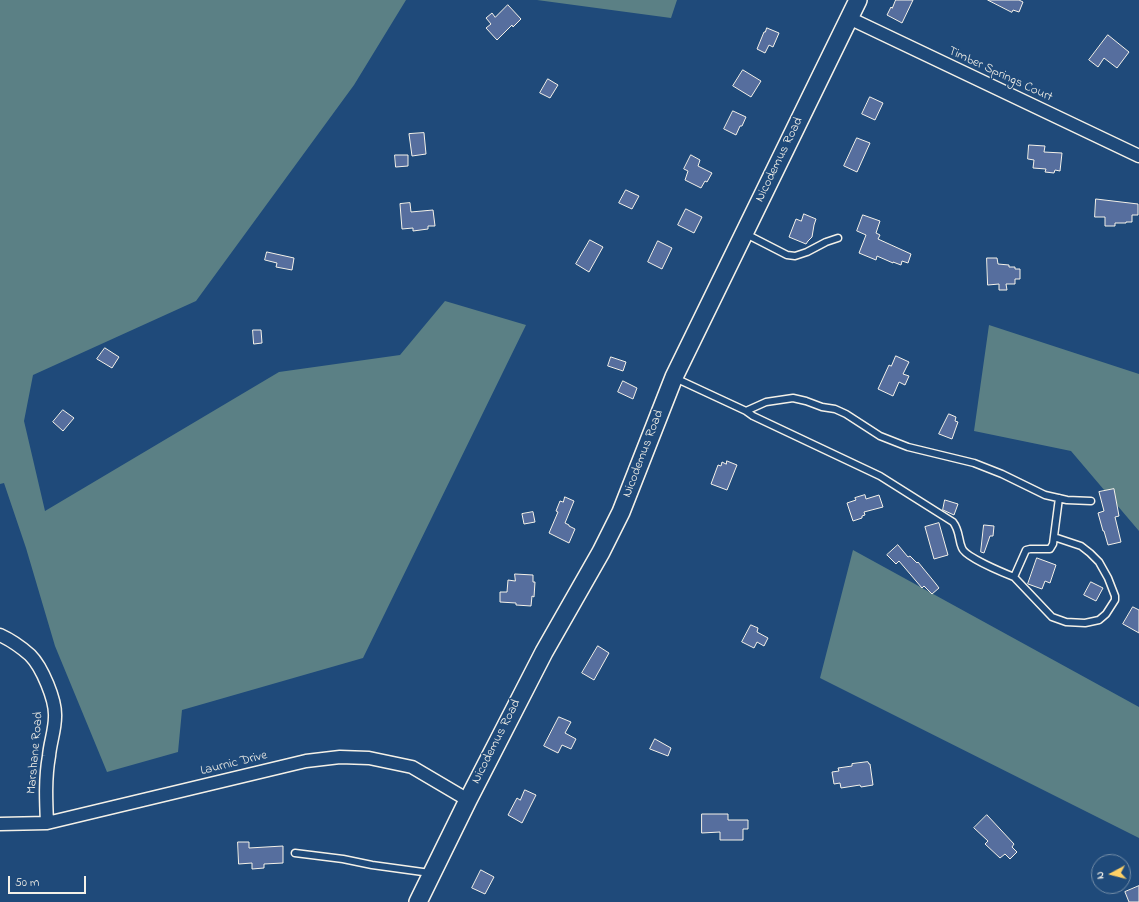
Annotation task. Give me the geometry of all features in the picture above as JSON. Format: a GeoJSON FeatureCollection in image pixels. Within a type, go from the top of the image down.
{"type":"FeatureCollection","features":[{"type":"Feature","properties":{"kind":"street","name":"Nicodemus Road"},"geometry":{"type":"LineString","coordinates":[[418,902],[468,800],[544,652],[601,552],[621,512],[674,377],[858,0]]}},
{"type":"Feature","properties":{"kind":"street","name":"Timber Springs Court"},"geometry":{"type":"LineString","coordinates":[[849,18],[1139,156]]}},
{"type":"Feature","properties":{"kind":"street","name":"Marshane Road"},"geometry":{"type":"LineString","coordinates":[[0,635],[14,642],[31,656],[44,677],[53,699],[56,716],[54,733],[48,756],[46,791],[47,823]]}},
{"type":"Feature","properties":{"kind":"street","name":"Laurnic Drive"},"geometry":{"type":"LineString","coordinates":[[0,824],[47,823],[306,761],[340,757],[369,758],[412,767],[468,800]]}},
{"type":"Feature","properties":{"kind":"lane"},"geometry":{"type":"LineString","coordinates":[[744,234],[787,255],[795,256],[838,238]]}},
{"type":"Feature","properties":{"kind":"lane"},"geometry":{"type":"LineString","coordinates":[[674,377],[880,476],[953,522],[957,527],[962,550],[969,556],[1014,577],[1052,617],[1066,622],[1085,623],[1098,620],[1106,614],[1115,600],[1115,596],[1108,578],[1099,562],[1081,546],[1054,537]]}},
{"type":"Feature","properties":{"kind":"lane"},"geometry":{"type":"LineString","coordinates":[[746,411],[766,402],[793,398],[806,401],[822,407],[835,409],[846,414],[880,436],[908,447],[981,466],[1002,474],[1045,495],[1067,500],[1091,501]]}},
{"type":"Feature","properties":{"kind":"lane"},"geometry":{"type":"LineString","coordinates":[[1014,577],[1026,550],[1050,549],[1053,544],[1059,498]]}},
{"type":"Feature","properties":{"kind":"lane"},"geometry":{"type":"LineString","coordinates":[[295,853],[343,859],[432,874]]}},
{"type":"Feature","properties":{"kind":"green space"},"geometry":{"type":"Polygon","coordinates":[[[0,0],[406,0],[354,85],[196,301],[33,375],[24,421],[45,511],[279,372],[400,355],[445,301],[526,325],[363,658],[182,710],[178,752],[107,772],[55,646],[26,548],[4,483],[0,484],[0,0]]]}},
{"type":"Feature","properties":{"kind":"green space"},"geometry":{"type":"Polygon","coordinates":[[[537,0],[677,0],[671,18],[537,0]]]}},
{"type":"Feature","properties":{"kind":"green space"},"geometry":{"type":"Polygon","coordinates":[[[989,325],[1139,374],[1139,531],[1071,451],[974,431],[989,325]]]}},
{"type":"Feature","properties":{"kind":"green space"},"geometry":{"type":"Polygon","coordinates":[[[853,550],[1139,707],[1139,838],[820,678],[853,550]]]}},
{"type":"Feature","properties":{"kind":"building"},"geometry":{"type":"Polygon","coordinates":[[[896,0],[913,0],[902,23],[887,15],[896,0]]]}},
{"type":"Feature","properties":{"kind":"building"},"geometry":{"type":"Polygon","coordinates":[[[988,0],[1019,0],[1023,2],[1019,12],[1013,10],[1012,12],[988,0]]]}},
{"type":"Feature","properties":{"kind":"building"},"geometry":{"type":"Polygon","coordinates":[[[508,5],[521,19],[513,27],[512,25],[497,40],[486,28],[491,24],[486,18],[492,13],[495,17],[508,5]]]}},
{"type":"Feature","properties":{"kind":"building"},"geometry":{"type":"Polygon","coordinates":[[[767,28],[779,33],[773,47],[769,45],[765,53],[757,49],[767,28]]]}},
{"type":"Feature","properties":{"kind":"building"},"geometry":{"type":"Polygon","coordinates":[[[1108,35],[1129,52],[1117,68],[1104,58],[1098,67],[1089,60],[1108,35]]]}},
{"type":"Feature","properties":{"kind":"building"},"geometry":{"type":"Polygon","coordinates":[[[743,70],[761,81],[751,97],[733,86],[743,70]]]}},
{"type":"Feature","properties":{"kind":"building"},"geometry":{"type":"Polygon","coordinates":[[[548,79],[558,85],[550,98],[540,93],[548,79]]]}},
{"type":"Feature","properties":{"kind":"building"},"geometry":{"type":"Polygon","coordinates":[[[870,97],[883,103],[875,120],[862,114],[870,97]]]}},
{"type":"Feature","properties":{"kind":"building"},"geometry":{"type":"Polygon","coordinates":[[[733,111],[746,117],[736,135],[724,129],[733,111]]]}},
{"type":"Feature","properties":{"kind":"building"},"geometry":{"type":"Polygon","coordinates":[[[424,133],[426,154],[412,156],[409,134],[424,133]]]}},
{"type":"Feature","properties":{"kind":"building"},"geometry":{"type":"Polygon","coordinates":[[[857,138],[870,143],[857,172],[844,166],[857,138]]]}},
{"type":"Feature","properties":{"kind":"building"},"geometry":{"type":"Polygon","coordinates":[[[1029,145],[1045,146],[1044,152],[1062,153],[1060,171],[1055,170],[1054,173],[1045,172],[1046,169],[1033,168],[1034,160],[1028,159],[1029,145]]]}},
{"type":"Feature","properties":{"kind":"building"},"geometry":{"type":"Polygon","coordinates":[[[395,155],[408,155],[408,166],[396,167],[395,155]]]}},
{"type":"Feature","properties":{"kind":"building"},"geometry":{"type":"Polygon","coordinates":[[[691,155],[700,160],[698,166],[712,173],[707,182],[705,181],[701,188],[685,180],[688,171],[684,169],[691,155]]]}},
{"type":"Feature","properties":{"kind":"building"},"geometry":{"type":"Polygon","coordinates":[[[626,190],[639,196],[632,209],[619,203],[626,190]]]}},
{"type":"Feature","properties":{"kind":"building"},"geometry":{"type":"Polygon","coordinates":[[[1096,199],[1138,204],[1138,215],[1132,215],[1132,222],[1115,223],[1115,226],[1105,226],[1105,217],[1095,217],[1096,199]]]}},
{"type":"Feature","properties":{"kind":"building"},"geometry":{"type":"Polygon","coordinates":[[[410,203],[411,212],[433,210],[435,226],[428,226],[428,229],[413,231],[413,228],[402,229],[400,204],[410,203]]]}},
{"type":"Feature","properties":{"kind":"building"},"geometry":{"type":"Polygon","coordinates":[[[686,209],[702,217],[694,233],[678,225],[686,209]]]}},
{"type":"Feature","properties":{"kind":"building"},"geometry":{"type":"Polygon","coordinates":[[[804,214],[816,219],[812,237],[806,244],[789,237],[796,219],[801,221],[804,214]]]}},
{"type":"Feature","properties":{"kind":"building"},"geometry":{"type":"Polygon","coordinates":[[[863,215],[880,221],[876,233],[880,235],[878,239],[911,254],[908,263],[902,261],[901,265],[877,256],[876,260],[859,253],[866,235],[857,231],[863,215]]]}},
{"type":"Feature","properties":{"kind":"building"},"geometry":{"type":"Polygon","coordinates":[[[590,240],[603,247],[589,272],[576,264],[590,240]]]}},
{"type":"Feature","properties":{"kind":"building"},"geometry":{"type":"Polygon","coordinates":[[[658,241],[672,248],[662,269],[648,262],[658,241]]]}},
{"type":"Feature","properties":{"kind":"building"},"geometry":{"type":"Polygon","coordinates":[[[267,252],[294,258],[292,270],[276,267],[277,263],[265,260],[267,252]]]}},
{"type":"Feature","properties":{"kind":"building"},"geometry":{"type":"Polygon","coordinates":[[[987,258],[997,258],[998,264],[1009,265],[1009,267],[1020,269],[1020,279],[1015,279],[1015,284],[1006,284],[1007,290],[999,290],[999,284],[988,285],[987,258]]]}},
{"type":"Feature","properties":{"kind":"building"},"geometry":{"type":"Polygon","coordinates":[[[253,330],[261,330],[262,343],[254,344],[253,330]]]}},
{"type":"Feature","properties":{"kind":"building"},"geometry":{"type":"Polygon","coordinates":[[[105,348],[119,357],[112,368],[97,359],[105,348]]]}},
{"type":"Feature","properties":{"kind":"building"},"geometry":{"type":"Polygon","coordinates":[[[896,356],[909,362],[903,374],[909,376],[905,385],[899,382],[893,396],[878,389],[889,365],[891,366],[896,356]]]}},
{"type":"Feature","properties":{"kind":"building"},"geometry":{"type":"Polygon","coordinates":[[[611,357],[626,362],[623,371],[608,366],[611,357]]]}},
{"type":"Feature","properties":{"kind":"building"},"geometry":{"type":"Polygon","coordinates":[[[623,381],[637,388],[633,399],[618,392],[623,381]]]}},
{"type":"Feature","properties":{"kind":"building"},"geometry":{"type":"Polygon","coordinates":[[[63,410],[74,418],[63,431],[53,422],[63,410]]]}},
{"type":"Feature","properties":{"kind":"building"},"geometry":{"type":"Polygon","coordinates":[[[949,414],[956,417],[955,421],[958,422],[952,439],[939,434],[949,414]]]}},
{"type":"Feature","properties":{"kind":"building"},"geometry":{"type":"Polygon","coordinates":[[[727,461],[737,465],[727,490],[711,484],[718,465],[721,466],[722,462],[726,464],[727,461]]]}},
{"type":"Feature","properties":{"kind":"building"},"geometry":{"type":"Polygon","coordinates":[[[1114,489],[1119,516],[1115,517],[1121,542],[1108,545],[1098,513],[1104,511],[1099,492],[1114,489]]]}},
{"type":"Feature","properties":{"kind":"building"},"geometry":{"type":"Polygon","coordinates":[[[865,495],[866,499],[879,495],[883,507],[864,512],[865,515],[862,516],[862,518],[853,521],[847,503],[856,500],[855,498],[865,495]]]}},
{"type":"Feature","properties":{"kind":"building"},"geometry":{"type":"Polygon","coordinates":[[[565,497],[574,501],[565,523],[575,529],[569,543],[549,533],[558,512],[556,511],[560,501],[563,502],[565,497]]]}},
{"type":"Feature","properties":{"kind":"building"},"geometry":{"type":"Polygon","coordinates":[[[945,500],[958,504],[954,515],[943,510],[945,500]]]}},
{"type":"Feature","properties":{"kind":"building"},"geometry":{"type":"Polygon","coordinates":[[[533,512],[535,522],[524,524],[522,514],[533,512]]]}},
{"type":"Feature","properties":{"kind":"building"},"geometry":{"type":"Polygon","coordinates":[[[939,523],[948,555],[934,559],[925,527],[939,523]]]}},
{"type":"Feature","properties":{"kind":"building"},"geometry":{"type":"Polygon","coordinates":[[[984,525],[994,526],[993,536],[990,536],[984,553],[981,552],[984,525]]]}},
{"type":"Feature","properties":{"kind":"building"},"geometry":{"type":"Polygon","coordinates":[[[898,545],[908,557],[910,556],[917,563],[918,562],[939,588],[932,594],[924,586],[922,588],[899,561],[896,564],[887,555],[898,545]]]}},
{"type":"Feature","properties":{"kind":"building"},"geometry":{"type":"Polygon","coordinates":[[[1037,558],[1056,565],[1050,583],[1045,581],[1042,589],[1028,584],[1037,558]]]}},
{"type":"Feature","properties":{"kind":"building"},"geometry":{"type":"Polygon","coordinates":[[[515,574],[533,575],[533,582],[535,582],[534,597],[532,596],[531,606],[500,602],[500,592],[507,592],[508,580],[515,581],[515,574]]]}},
{"type":"Feature","properties":{"kind":"building"},"geometry":{"type":"Polygon","coordinates":[[[1091,582],[1103,588],[1096,601],[1084,595],[1091,582]]]}},
{"type":"Feature","properties":{"kind":"building"},"geometry":{"type":"Polygon","coordinates":[[[1133,607],[1139,610],[1139,633],[1123,624],[1133,607]]]}},
{"type":"Feature","properties":{"kind":"building"},"geometry":{"type":"Polygon","coordinates":[[[751,625],[758,628],[757,632],[768,638],[764,646],[757,642],[754,648],[742,642],[751,625]]]}},
{"type":"Feature","properties":{"kind":"building"},"geometry":{"type":"Polygon","coordinates":[[[598,646],[609,653],[594,680],[582,673],[598,646]]]}},
{"type":"Feature","properties":{"kind":"building"},"geometry":{"type":"Polygon","coordinates":[[[559,717],[571,722],[565,733],[576,739],[571,749],[562,745],[558,753],[544,746],[559,717]]]}},
{"type":"Feature","properties":{"kind":"building"},"geometry":{"type":"Polygon","coordinates":[[[655,739],[671,748],[668,756],[650,749],[655,739]]]}},
{"type":"Feature","properties":{"kind":"building"},"geometry":{"type":"Polygon","coordinates":[[[868,762],[870,764],[873,785],[861,787],[860,785],[841,788],[840,783],[834,784],[832,772],[839,771],[838,768],[868,762]]]}},
{"type":"Feature","properties":{"kind":"building"},"geometry":{"type":"Polygon","coordinates":[[[525,790],[536,795],[522,823],[508,815],[517,798],[520,800],[525,790]]]}},
{"type":"Feature","properties":{"kind":"building"},"geometry":{"type":"Polygon","coordinates":[[[702,814],[728,814],[728,820],[748,820],[748,829],[743,829],[743,840],[720,840],[720,832],[702,833],[702,814]]]}},
{"type":"Feature","properties":{"kind":"building"},"geometry":{"type":"Polygon","coordinates":[[[987,815],[1014,844],[1012,847],[1017,852],[1010,859],[1005,854],[1000,858],[985,844],[988,841],[974,828],[987,815]]]}},
{"type":"Feature","properties":{"kind":"building"},"geometry":{"type":"Polygon","coordinates":[[[238,842],[249,842],[249,848],[283,846],[283,863],[264,864],[264,868],[252,869],[252,863],[239,864],[238,842]]]}},
{"type":"Feature","properties":{"kind":"building"},"geometry":{"type":"Polygon","coordinates":[[[481,870],[494,877],[485,894],[472,888],[481,870]]]}},
{"type":"Feature","properties":{"kind":"building"},"geometry":{"type":"Polygon","coordinates":[[[1139,886],[1139,902],[1129,902],[1126,894],[1131,894],[1131,889],[1139,886]]]}}]}
